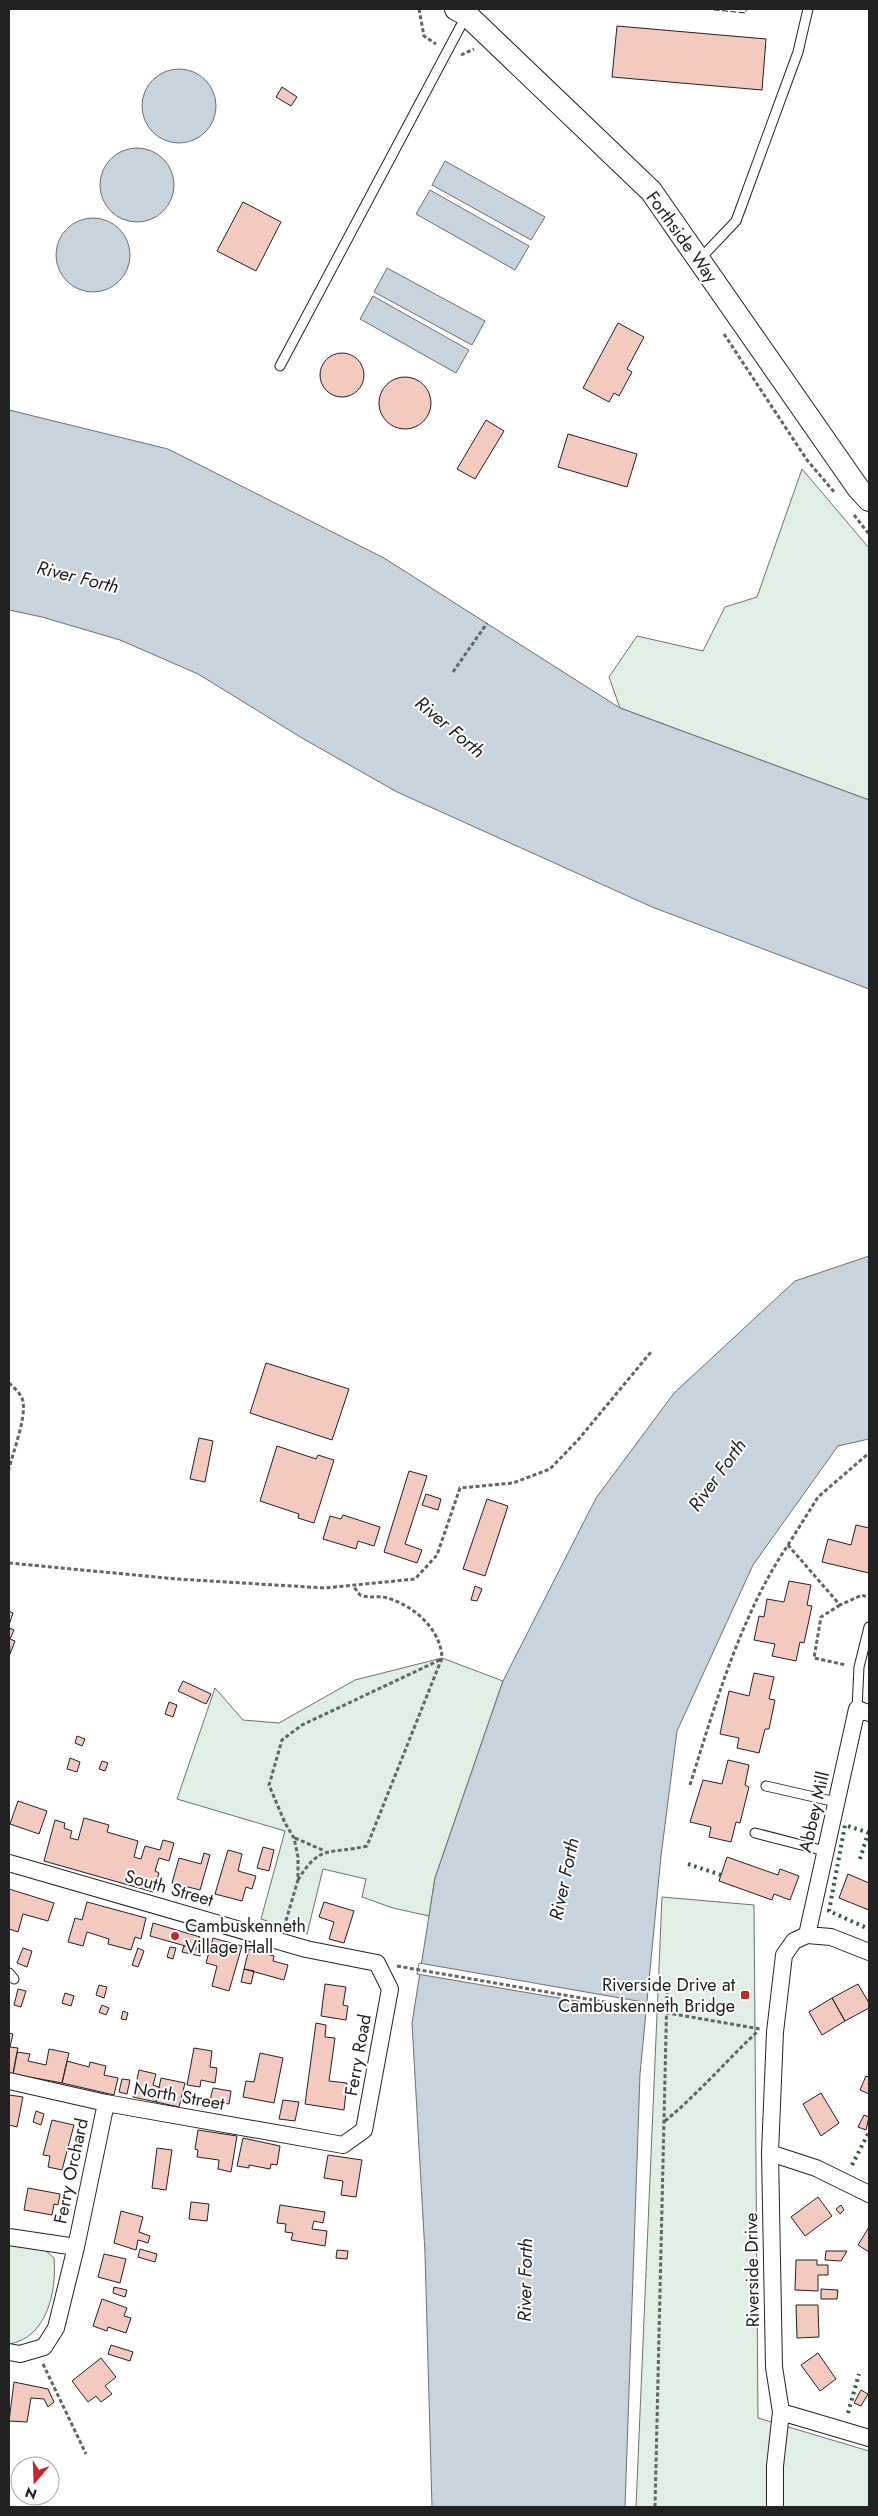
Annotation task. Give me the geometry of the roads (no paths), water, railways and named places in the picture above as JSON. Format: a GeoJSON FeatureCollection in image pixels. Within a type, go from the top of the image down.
{"type":"FeatureCollection","features":[{"type":"Feature","properties":{"kind":"street","name":"Forthside Way"},"geometry":{"type":"LineString","coordinates":[[459,10],[651,191],[858,488],[860,506]]}},
{"type":"Feature","properties":{"kind":"street","name":"Abbey Mill"},"geometry":{"type":"LineString","coordinates":[[807,1935],[836,1802],[863,1711]]}},
{"type":"Feature","properties":{"kind":"street","name":"South Street"},"geometry":{"type":"LineString","coordinates":[[9,1863],[280,1942],[377,1963]]}},
{"type":"Feature","properties":{"kind":"street"},"geometry":{"type":"LineString","coordinates":[[807,1935],[831,1937],[869,1952]]}},
{"type":"Feature","properties":{"kind":"street","name":"Riverside Drive"},"geometry":{"type":"LineString","coordinates":[[774,2507],[775,2466],[781,2412],[774,2367],[768,2031],[784,1955],[794,1941],[807,1935]]}},
{"type":"Feature","properties":{"kind":"street","name":"Ferry Road"},"geometry":{"type":"LineString","coordinates":[[343,2145],[364,2130],[390,1989],[377,1963]]}},
{"type":"Feature","properties":{"kind":"street","name":"North Street"},"geometry":{"type":"LineString","coordinates":[[9,2081],[106,2103],[343,2145]]}},
{"type":"Feature","properties":{"kind":"street","name":"Ferry Orchard"},"geometry":{"type":"LineString","coordinates":[[9,2352],[20,2354],[44,2347],[56,2328],[76,2247],[106,2103]]}},
{"type":"Feature","properties":{"kind":"street"},"geometry":{"type":"LineString","coordinates":[[770,2153],[816,2168],[869,2194]]}},
{"type":"Feature","properties":{"kind":"street","name":"Ferry Orchard"},"geometry":{"type":"LineString","coordinates":[[9,2237],[76,2247]]}},
{"type":"Feature","properties":{"kind":"street"},"geometry":{"type":"LineString","coordinates":[[781,2412],[869,2438]]}},
{"type":"Feature","properties":{"kind":"lane"},"geometry":{"type":"LineString","coordinates":[[699,260],[736,221],[798,52],[808,9]]}},
{"type":"Feature","properties":{"kind":"lane"},"geometry":{"type":"LineString","coordinates":[[280,366],[447,51],[459,10]]}},
{"type":"Feature","properties":{"kind":"lane"},"geometry":{"type":"LineString","coordinates":[[863,1711],[859,1667],[869,1627]]}},
{"type":"Feature","properties":{"kind":"lane"},"geometry":{"type":"LineString","coordinates":[[766,1786],[836,1802]]}},
{"type":"Feature","properties":{"kind":"lane"},"geometry":{"type":"LineString","coordinates":[[755,1833],[825,1851]]}},
{"type":"Feature","properties":{"kind":"water"},"geometry":{"type":"Polygon","coordinates":[[[172,69],[186,69],[200,75],[210,85],[216,99],[214,120],[200,137],[186,143],[172,143],[158,137],[148,127],[142,113],[142,99],[148,85],[158,75],[172,69]]]}},
{"type":"Feature","properties":{"kind":"water"},"geometry":{"type":"Polygon","coordinates":[[[130,148],[144,148],[158,154],[168,164],[174,178],[172,199],[158,216],[144,222],[130,222],[116,216],[106,206],[100,192],[100,178],[106,164],[116,154],[130,148]]]}},
{"type":"Feature","properties":{"kind":"water"},"geometry":{"type":"Polygon","coordinates":[[[445,161],[545,217],[531,240],[432,185],[445,161]]]}},
{"type":"Feature","properties":{"kind":"water"},"geometry":{"type":"Polygon","coordinates":[[[430,190],[529,246],[515,270],[416,214],[430,190]]]}},
{"type":"Feature","properties":{"kind":"water"},"geometry":{"type":"Polygon","coordinates":[[[86,218],[100,218],[114,224],[124,234],[130,248],[128,269],[114,286],[100,292],[86,292],[72,286],[62,276],[56,262],[56,248],[62,234],[72,224],[86,218]]]}},
{"type":"Feature","properties":{"kind":"water"},"geometry":{"type":"Polygon","coordinates":[[[387,268],[485,321],[472,345],[374,292],[387,268]]]}},
{"type":"Feature","properties":{"kind":"water"},"geometry":{"type":"Polygon","coordinates":[[[373,296],[469,350],[456,373],[360,319],[373,296]]]}},
{"type":"Feature","properties":{"kind":"water","name":"River Forth"},"geometry":{"type":"Polygon","coordinates":[[[9,410],[168,449],[384,558],[620,708],[869,800],[869,989],[652,907],[397,792],[302,738],[198,674],[120,640],[42,617],[9,610],[9,410]]]}},
{"type":"Feature","properties":{"kind":"water","name":"River Forth"},"geometry":{"type":"Polygon","coordinates":[[[869,1256],[869,1439],[838,1446],[753,1565],[677,1731],[661,1856],[640,2074],[625,2507],[432,2507],[425,2253],[412,2023],[435,1878],[503,1681],[596,1498],[674,1393],[795,1281],[869,1256]]]}},
{"type":"Feature","properties":{"kind":"place","name":"Cambuskenneth Village Hall"},"geometry":{"type":"Point","coordinates":[175,1936]}},
{"type":"Feature","properties":{"kind":"place","name":"Riverside Drive at Cambuskenneth Bridge"},"geometry":{"type":"Point","coordinates":[745,1995]}}]}
